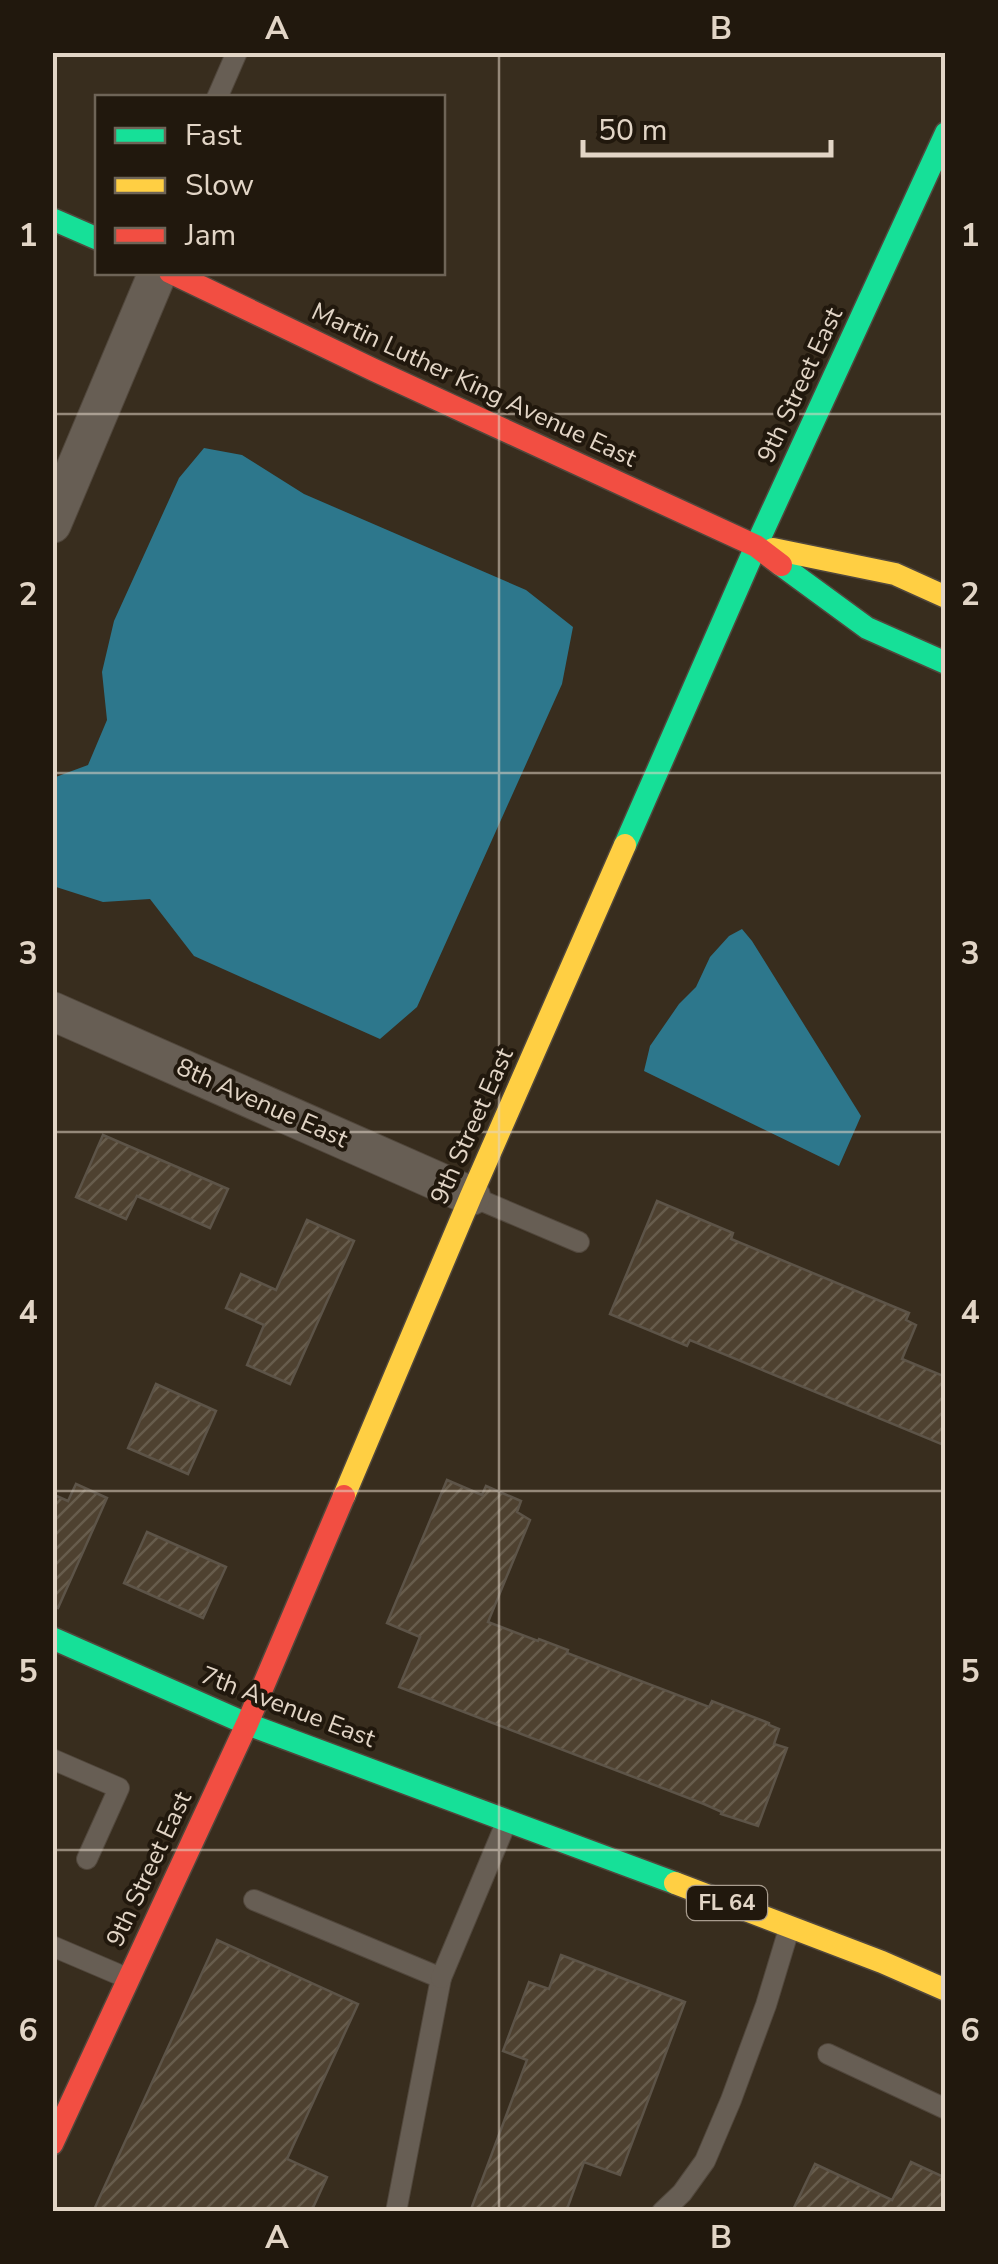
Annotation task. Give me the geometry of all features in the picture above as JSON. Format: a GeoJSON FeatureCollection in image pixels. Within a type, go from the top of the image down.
{"type":"FeatureCollection","features":[{"type":"Feature","properties":{"kind":"street","name":"9th Street East"},"geometry":{"type":"LineString","coordinates":[[52,2144],[248,1724],[471,1196],[756,546],[946,133]]}},
{"type":"Feature","properties":{"kind":"street"},"geometry":{"type":"LineString","coordinates":[[52,219],[95,239]]}},
{"type":"Feature","properties":{"kind":"street"},"geometry":{"type":"LineString","coordinates":[[52,524],[157,275]]}},
{"type":"Feature","properties":{"kind":"street","name":"Martin Luther King Avenue East"},"geometry":{"type":"LineString","coordinates":[[176,275],[756,546],[867,628],[946,663]]}},
{"type":"Feature","properties":{"kind":"street","name":"Martin Luther King Avenue East"},"geometry":{"type":"LineString","coordinates":[[756,546],[895,574],[946,596]]}},
{"type":"Feature","properties":{"kind":"street","name":"8th Avenue East"},"geometry":{"type":"LineString","coordinates":[[52,1011],[471,1196]]}},
{"type":"Feature","properties":{"kind":"street","name":"7th Avenue East"},"geometry":{"type":"LineString","coordinates":[[52,1638],[248,1724],[508,1819]]}},
{"type":"Feature","properties":{"kind":"street","name":"FL 64"},"geometry":{"type":"LineString","coordinates":[[508,1819],[946,1990]]}},
{"type":"Feature","properties":{"kind":"lane"},"geometry":{"type":"LineString","coordinates":[[218,95],[237,52]]}},
{"type":"Feature","properties":{"kind":"lane"},"geometry":{"type":"LineString","coordinates":[[471,1196],[579,1242]]}},
{"type":"Feature","properties":{"kind":"lane"},"geometry":{"type":"LineString","coordinates":[[52,1759],[119,1788],[87,1859]]}},
{"type":"Feature","properties":{"kind":"lane"},"geometry":{"type":"LineString","coordinates":[[396,2212],[441,1978],[508,1819]]}},
{"type":"Feature","properties":{"kind":"lane"},"geometry":{"type":"LineString","coordinates":[[254,1900],[441,1978]]}},
{"type":"Feature","properties":{"kind":"lane"},"geometry":{"type":"LineString","coordinates":[[662,2212],[682,2193],[705,2161],[732,2100],[790,1928]]}},
{"type":"Feature","properties":{"kind":"lane"},"geometry":{"type":"LineString","coordinates":[[52,1946],[128,1978]]}},
{"type":"Feature","properties":{"kind":"lane"},"geometry":{"type":"LineString","coordinates":[[828,2054],[946,2109]]}},
{"type":"Feature","properties":{"kind":"water"},"geometry":{"type":"Polygon","coordinates":[[[204,448],[242,455],[304,494],[526,590],[573,627],[562,684],[417,1007],[380,1039],[194,956],[150,899],[103,902],[53,886],[53,778],[88,765],[107,720],[102,672],[114,621],[179,478],[204,448]]]}},
{"type":"Feature","properties":{"kind":"water"},"geometry":{"type":"Polygon","coordinates":[[[742,929],[861,1116],[839,1166],[644,1071],[650,1046],[696,987],[710,957],[729,936],[742,929]]]}},
{"type":"Feature","properties":{"kind":"building"},"geometry":{"type":"Polygon","coordinates":[[[103,1135],[228,1189],[210,1228],[137,1196],[126,1219],[76,1197],[103,1135]]]}},
{"type":"Feature","properties":{"kind":"building"},"geometry":{"type":"Polygon","coordinates":[[[657,1201],[733,1233],[731,1239],[909,1313],[906,1320],[916,1325],[902,1359],[946,1377],[946,1446],[690,1340],[687,1346],[610,1314],[657,1201]]]}},
{"type":"Feature","properties":{"kind":"building"},"geometry":{"type":"Polygon","coordinates":[[[307,1220],[354,1241],[290,1384],[247,1365],[264,1325],[226,1308],[241,1274],[276,1290],[307,1220]]]}},
{"type":"Feature","properties":{"kind":"building"},"geometry":{"type":"Polygon","coordinates":[[[156,1384],[216,1411],[188,1474],[128,1448],[156,1384]]]}},
{"type":"Feature","properties":{"kind":"building"},"geometry":{"type":"Polygon","coordinates":[[[447,1480],[482,1495],[486,1486],[521,1501],[517,1512],[530,1520],[488,1622],[709,1707],[712,1701],[779,1729],[774,1744],[787,1748],[758,1826],[399,1687],[420,1637],[387,1623],[447,1480]]]}},
{"type":"Feature","properties":{"kind":"building"},"geometry":{"type":"Polygon","coordinates":[[[76,1484],[107,1498],[58,1608],[52,1607],[52,1494],[68,1501],[76,1484]]]}},
{"type":"Feature","properties":{"kind":"building"},"geometry":{"type":"Polygon","coordinates":[[[147,1532],[226,1567],[203,1618],[124,1583],[147,1532]]]}},
{"type":"Feature","properties":{"kind":"building"},"geometry":{"type":"Polygon","coordinates":[[[217,1940],[358,2004],[287,2159],[327,2177],[311,2212],[93,2212],[217,1940]]]}},
{"type":"Feature","properties":{"kind":"building"},"geometry":{"type":"Polygon","coordinates":[[[561,1955],[685,2002],[620,2175],[584,2162],[566,2212],[470,2212],[527,2060],[503,2051],[529,1982],[549,1989],[561,1955]]]}},
{"type":"Feature","properties":{"kind":"building"},"geometry":{"type":"Polygon","coordinates":[[[911,2162],[946,2178],[946,2212],[792,2212],[815,2164],[892,2200],[911,2162]]]}},
{"type":"Feature","properties":{"kind":"traffic: fast"},"geometry":{"type":"LineString","coordinates":[[625,845],[756,546],[946,133]]}},
{"type":"Feature","properties":{"kind":"traffic: fast"},"geometry":{"type":"LineString","coordinates":[[52,219],[95,238]]}},
{"type":"Feature","properties":{"kind":"traffic: fast"},"geometry":{"type":"LineString","coordinates":[[781,565],[867,628],[946,663]]}},
{"type":"Feature","properties":{"kind":"traffic: fast"},"geometry":{"type":"LineString","coordinates":[[52,1638],[247,1724],[675,1883]]}},
{"type":"Feature","properties":{"kind":"traffic: slow"},"geometry":{"type":"LineString","coordinates":[[773,549],[895,574],[946,597]]}},
{"type":"Feature","properties":{"kind":"traffic: slow"},"geometry":{"type":"LineString","coordinates":[[344,1496],[625,845]]}},
{"type":"Feature","properties":{"kind":"traffic: slow"},"geometry":{"type":"LineString","coordinates":[[675,1883],[946,1990]]}},
{"type":"Feature","properties":{"kind":"traffic: jam"},"geometry":{"type":"LineString","coordinates":[[176,275],[756,546],[781,565]]}},
{"type":"Feature","properties":{"kind":"traffic: jam"},"geometry":{"type":"LineString","coordinates":[[52,2144],[247,1724],[344,1496]]}}]}
